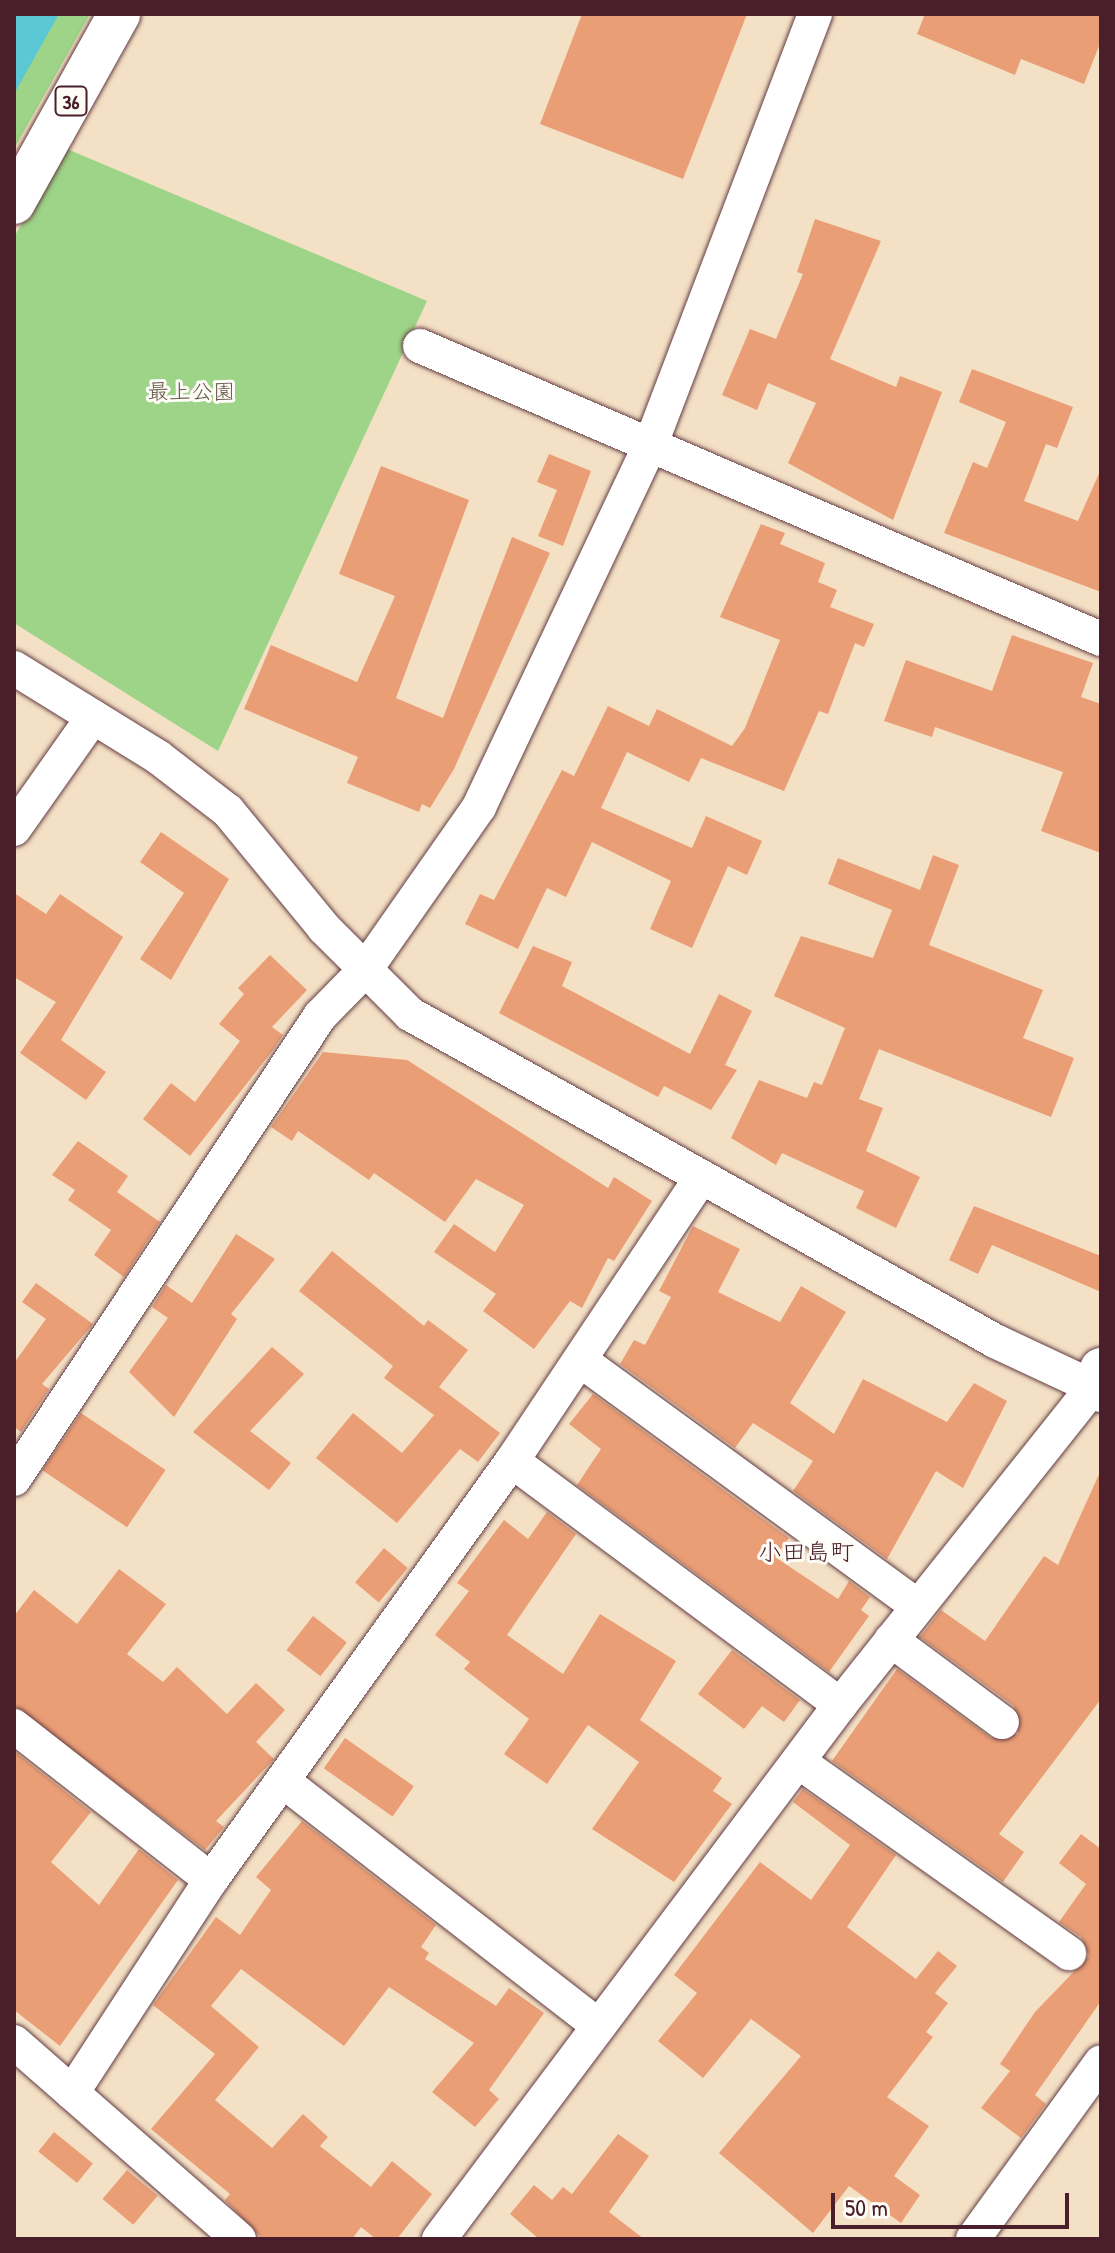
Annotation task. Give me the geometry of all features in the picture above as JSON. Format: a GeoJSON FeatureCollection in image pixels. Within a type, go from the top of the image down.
{"type":"FeatureCollection","features":[{"type":"Feature","properties":{"kind":"main road","name":"36"},"geometry":{"type":"LineString","coordinates":[[14,203],[119,14]]}},
{"type":"Feature","properties":{"kind":"street"},"geometry":{"type":"LineString","coordinates":[[14,1479],[320,1016],[365,970],[479,807],[652,441],[815,14]]}},
{"type":"Feature","properties":{"kind":"street"},"geometry":{"type":"LineString","coordinates":[[420,346],[652,441],[1101,639]]}},
{"type":"Feature","properties":{"kind":"street"},"geometry":{"type":"LineString","coordinates":[[14,668],[93,717],[228,811],[365,970],[410,1014],[700,1179],[1098,1382],[840,1705],[439,2239]]}},
{"type":"Feature","properties":{"kind":"street"},"geometry":{"type":"LineString","coordinates":[[14,829],[93,717]]}},
{"type":"Feature","properties":{"kind":"street"},"geometry":{"type":"LineString","coordinates":[[72,2093],[211,1880],[512,1461],[700,1179]]}},
{"type":"Feature","properties":{"kind":"street"},"geometry":{"type":"LineString","coordinates":[[580,1360],[917,1606]]}},
{"type":"Feature","properties":{"kind":"street"},"geometry":{"type":"LineString","coordinates":[[512,1461],[840,1705]]}},
{"type":"Feature","properties":{"kind":"street"},"geometry":{"type":"LineString","coordinates":[[891,1640],[1002,1722]]}},
{"type":"Feature","properties":{"kind":"street"},"geometry":{"type":"LineString","coordinates":[[14,1726],[211,1880]]}},
{"type":"Feature","properties":{"kind":"street"},"geometry":{"type":"LineString","coordinates":[[799,1762],[1069,1953]]}},
{"type":"Feature","properties":{"kind":"street"},"geometry":{"type":"LineString","coordinates":[[283,1781],[597,2025]]}},
{"type":"Feature","properties":{"kind":"street"},"geometry":{"type":"LineString","coordinates":[[14,2042],[239,2239]]}},
{"type":"Feature","properties":{"kind":"street"},"geometry":{"type":"LineString","coordinates":[[973,2239],[1101,2062]]}},
{"type":"Feature","properties":{"kind":"green space"},"geometry":{"type":"Polygon","coordinates":[[[14,14],[90,14],[14,149],[14,14]]]}},
{"type":"Feature","properties":{"kind":"green space","name":"最上公園"},"geometry":{"type":"Polygon","coordinates":[[[67,149],[427,301],[218,751],[14,623],[14,237],[67,149]]]}},
{"type":"Feature","properties":{"kind":"water"},"geometry":{"type":"Polygon","coordinates":[[[14,14],[59,14],[14,94],[14,14]]]}},
{"type":"Feature","properties":{"kind":"building"},"geometry":{"type":"Polygon","coordinates":[[[582,14],[747,14],[683,179],[540,124],[582,14]]]}},
{"type":"Feature","properties":{"kind":"building"},"geometry":{"type":"Polygon","coordinates":[[[925,14],[1101,14],[1101,41],[1084,84],[1021,59],[1015,75],[917,34],[925,14]]]}},
{"type":"Feature","properties":{"kind":"building"},"geometry":{"type":"Polygon","coordinates":[[[815,219],[881,241],[830,359],[896,387],[900,376],[942,392],[893,520],[788,463],[816,403],[768,383],[757,410],[722,395],[750,329],[776,339],[803,274],[797,272],[815,219]]]}},
{"type":"Feature","properties":{"kind":"building"},"geometry":{"type":"Polygon","coordinates":[[[972,369],[1073,407],[1057,448],[1046,444],[1024,501],[1078,521],[1101,469],[1101,592],[944,533],[973,462],[987,468],[1006,422],[959,402],[972,369]]]}},
{"type":"Feature","properties":{"kind":"building"},"geometry":{"type":"Polygon","coordinates":[[[549,454],[591,471],[563,546],[538,536],[557,490],[537,482],[549,454]]]}},
{"type":"Feature","properties":{"kind":"building"},"geometry":{"type":"Polygon","coordinates":[[[381,466],[469,500],[396,698],[443,718],[512,537],[550,553],[454,769],[430,808],[422,804],[419,812],[347,783],[358,757],[244,709],[271,645],[357,682],[395,596],[339,574],[381,466]]]}},
{"type":"Feature","properties":{"kind":"building"},"geometry":{"type":"Polygon","coordinates":[[[761,524],[785,533],[780,544],[825,563],[818,582],[837,590],[830,607],[874,624],[864,647],[855,643],[828,714],[819,711],[784,791],[701,758],[689,782],[627,752],[601,808],[692,848],[706,816],[762,841],[747,875],[728,866],[692,948],[650,929],[671,881],[592,842],[566,897],[547,888],[518,949],[465,924],[480,894],[494,900],[562,770],[574,776],[608,706],[649,726],[657,709],[732,746],[745,728],[780,640],[720,617],[761,524]]]}},
{"type":"Feature","properties":{"kind":"building"},"geometry":{"type":"Polygon","coordinates":[[[1012,635],[1093,663],[1081,697],[1101,704],[1101,853],[1041,831],[1063,772],[935,727],[932,737],[884,721],[906,660],[992,691],[1012,635]]]}},
{"type":"Feature","properties":{"kind":"building"},"geometry":{"type":"Polygon","coordinates":[[[161,832],[229,879],[171,980],[140,959],[184,893],[140,862],[161,832]]]}},
{"type":"Feature","properties":{"kind":"building"},"geometry":{"type":"Polygon","coordinates":[[[933,855],[959,865],[929,945],[1043,990],[1023,1038],[1074,1058],[1051,1117],[879,1049],[859,1099],[883,1108],[866,1151],[920,1177],[896,1228],[856,1208],[864,1191],[782,1153],[776,1165],[731,1138],[759,1080],[807,1098],[814,1082],[822,1085],[845,1028],[774,996],[801,936],[873,958],[892,910],[828,884],[838,858],[920,890],[933,855]]]}},
{"type":"Feature","properties":{"kind":"building"},"geometry":{"type":"Polygon","coordinates":[[[14,893],[46,914],[60,894],[123,937],[61,1040],[106,1072],[86,1100],[20,1053],[56,1002],[14,977],[14,893]]]}},
{"type":"Feature","properties":{"kind":"building"},"geometry":{"type":"Polygon","coordinates":[[[533,946],[572,962],[562,986],[690,1054],[719,994],[752,1011],[725,1065],[737,1070],[711,1110],[664,1086],[658,1097],[499,1013],[533,946]]]}},
{"type":"Feature","properties":{"kind":"building"},"geometry":{"type":"Polygon","coordinates":[[[270,955],[307,990],[272,1027],[283,1035],[190,1156],[143,1119],[171,1083],[195,1102],[240,1041],[219,1024],[244,994],[238,988],[270,955]]]}},
{"type":"Feature","properties":{"kind":"building"},"geometry":{"type":"Polygon","coordinates":[[[323,1052],[407,1060],[608,1188],[614,1177],[652,1201],[614,1261],[608,1258],[582,1308],[570,1301],[534,1349],[483,1311],[496,1294],[434,1252],[454,1224],[495,1252],[524,1205],[476,1179],[445,1222],[374,1173],[369,1180],[298,1131],[292,1141],[271,1127],[323,1052]]]}},
{"type":"Feature","properties":{"kind":"building"},"geometry":{"type":"Polygon","coordinates":[[[78,1141],[128,1176],[117,1192],[160,1222],[124,1277],[94,1255],[111,1230],[68,1200],[75,1190],[52,1175],[78,1141]]]}},
{"type":"Feature","properties":{"kind":"building"},"geometry":{"type":"Polygon","coordinates":[[[974,1206],[1101,1256],[1101,1292],[992,1245],[978,1274],[949,1260],[974,1206]]]}},
{"type":"Feature","properties":{"kind":"building"},"geometry":{"type":"Polygon","coordinates":[[[693,1226],[740,1249],[718,1292],[780,1322],[801,1286],[846,1312],[790,1403],[834,1434],[863,1379],[947,1422],[974,1383],[1007,1401],[963,1488],[936,1471],[887,1559],[793,1491],[813,1461],[753,1423],[735,1448],[620,1364],[634,1340],[645,1345],[671,1297],[659,1291],[693,1226]]]}},
{"type":"Feature","properties":{"kind":"building"},"geometry":{"type":"Polygon","coordinates":[[[236,1234],[275,1259],[231,1314],[237,1319],[174,1417],[129,1372],[168,1318],[152,1307],[166,1285],[192,1303],[236,1234]]]}},
{"type":"Feature","properties":{"kind":"building"},"geometry":{"type":"Polygon","coordinates":[[[332,1251],[424,1326],[428,1320],[468,1350],[439,1387],[500,1433],[478,1462],[460,1449],[397,1523],[316,1458],[353,1413],[402,1453],[434,1415],[384,1378],[393,1366],[299,1291],[332,1251]]]}},
{"type":"Feature","properties":{"kind":"building"},"geometry":{"type":"Polygon","coordinates":[[[36,1283],[93,1324],[42,1384],[49,1389],[21,1432],[14,1427],[14,1363],[46,1319],[22,1302],[36,1283]]]}},
{"type":"Feature","properties":{"kind":"building"},"geometry":{"type":"Polygon","coordinates":[[[272,1347],[304,1374],[250,1431],[291,1463],[269,1490],[193,1432],[272,1347]]]}},
{"type":"Feature","properties":{"kind":"building"},"geometry":{"type":"Polygon","coordinates":[[[593,1394],[789,1538],[775,1557],[838,1599],[849,1581],[870,1597],[861,1610],[869,1616],[829,1672],[577,1485],[601,1449],[569,1424],[593,1394]]]}},
{"type":"Feature","properties":{"kind":"building"},"geometry":{"type":"Polygon","coordinates":[[[81,1413],[166,1470],[127,1527],[42,1470],[81,1413]]]}},
{"type":"Feature","properties":{"kind":"building"},"geometry":{"type":"Polygon","coordinates":[[[1101,1470],[1101,1699],[999,1834],[1024,1852],[1003,1882],[832,1761],[897,1669],[991,1738],[1018,1734],[1014,1706],[920,1637],[941,1610],[985,1641],[1044,1556],[1058,1565],[1101,1470]]]}},
{"type":"Feature","properties":{"kind":"building"},"geometry":{"type":"Polygon","coordinates":[[[547,1512],[576,1534],[507,1635],[563,1674],[600,1614],[676,1661],[640,1720],[722,1778],[713,1791],[732,1804],[674,1882],[592,1829],[639,1762],[588,1725],[547,1784],[504,1754],[529,1719],[464,1669],[470,1662],[435,1635],[469,1591],[457,1583],[504,1520],[528,1539],[547,1512]]]}},
{"type":"Feature","properties":{"kind":"building"},"geometry":{"type":"Polygon","coordinates":[[[384,1548],[408,1568],[379,1602],[355,1582],[384,1548]]]}},
{"type":"Feature","properties":{"kind":"building"},"geometry":{"type":"Polygon","coordinates":[[[119,1569],[166,1604],[127,1654],[163,1682],[177,1667],[227,1714],[256,1683],[285,1710],[256,1742],[274,1759],[216,1821],[224,1827],[205,1850],[14,1706],[14,1616],[34,1590],[77,1624],[119,1569]]]}},
{"type":"Feature","properties":{"kind":"building"},"geometry":{"type":"Polygon","coordinates":[[[313,1616],[347,1642],[320,1676],[287,1650],[313,1616]]]}},
{"type":"Feature","properties":{"kind":"building"},"geometry":{"type":"Polygon","coordinates":[[[732,1650],[800,1700],[784,1722],[762,1706],[744,1729],[698,1694],[732,1650]]]}},
{"type":"Feature","properties":{"kind":"building"},"geometry":{"type":"Polygon","coordinates":[[[345,1738],[414,1786],[393,1816],[324,1768],[345,1738]]]}},
{"type":"Feature","properties":{"kind":"building"},"geometry":{"type":"Polygon","coordinates":[[[14,1751],[91,1812],[51,1862],[99,1905],[139,1849],[178,1880],[60,2046],[14,2010],[14,1751]]]}},
{"type":"Feature","properties":{"kind":"building"},"geometry":{"type":"Polygon","coordinates":[[[803,1789],[896,1855],[847,1927],[916,1979],[938,1951],[957,1966],[935,1993],[948,2003],[926,2032],[933,2037],[887,2097],[929,2126],[894,2176],[920,2195],[901,2223],[849,2186],[813,2233],[719,2153],[801,2056],[751,2019],[703,2078],[658,2041],[697,1993],[674,1975],[760,1862],[811,1900],[850,1845],[793,1802],[803,1789]]]}},
{"type":"Feature","properties":{"kind":"building"},"geometry":{"type":"Polygon","coordinates":[[[302,1821],[436,1925],[421,1947],[429,1953],[425,1959],[496,2006],[509,1988],[544,2013],[489,2090],[499,2099],[475,2127],[432,2092],[474,2043],[389,1987],[344,2046],[241,1969],[211,2006],[259,2047],[215,2100],[272,2148],[303,2114],[328,2137],[320,2146],[371,2187],[392,2161],[432,2194],[397,2239],[376,2239],[361,2227],[352,2239],[262,2239],[225,2200],[230,2194],[151,2129],[215,2054],[153,2005],[216,1917],[240,1935],[271,1890],[256,1877],[302,1821]]]}},
{"type":"Feature","properties":{"kind":"building"},"geometry":{"type":"Polygon","coordinates":[[[1081,1834],[1101,1849],[1101,2001],[1035,2095],[1046,2104],[1021,2138],[981,2108],[1010,2071],[1000,2064],[1035,2012],[1089,1956],[1081,1937],[1059,1922],[1086,1884],[1059,1863],[1081,1834]]]}},
{"type":"Feature","properties":{"kind":"building"},"geometry":{"type":"Polygon","coordinates":[[[54,2132],[93,2163],[77,2183],[38,2151],[54,2132]]]}},
{"type":"Feature","properties":{"kind":"building"},"geometry":{"type":"Polygon","coordinates":[[[618,2134],[649,2156],[609,2212],[644,2239],[539,2239],[510,2214],[534,2185],[552,2200],[563,2187],[572,2194],[618,2134]]]}},
{"type":"Feature","properties":{"kind":"building"},"geometry":{"type":"Polygon","coordinates":[[[127,2170],[158,2196],[133,2225],[103,2199],[127,2170]]]}},
{"type":"Feature","properties":{"kind":"district","name":"小田島町"},"geometry":{"type":"Point","coordinates":[806,1552]}}]}
